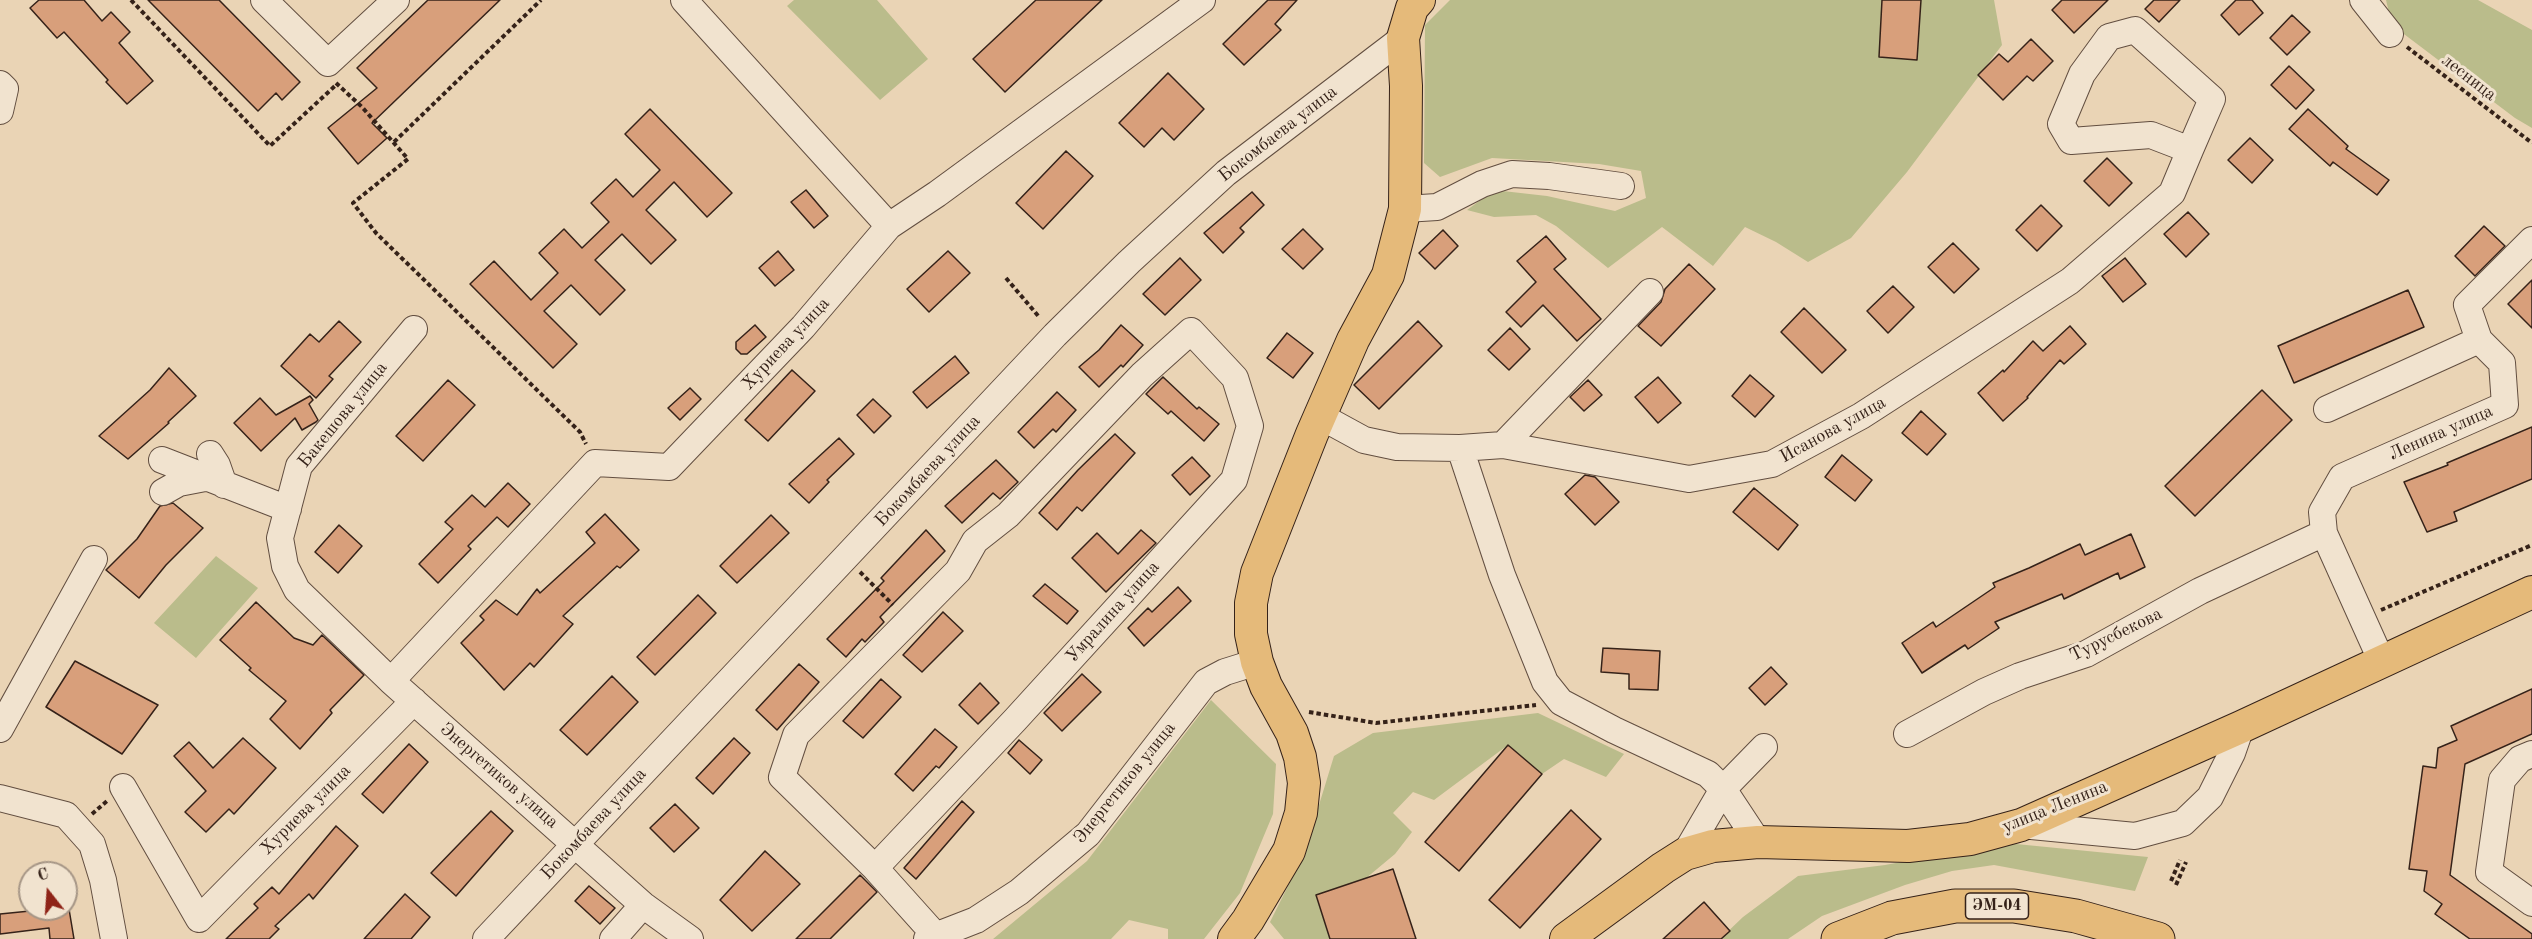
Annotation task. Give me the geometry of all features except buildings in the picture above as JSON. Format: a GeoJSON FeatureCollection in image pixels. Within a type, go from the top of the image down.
{"type":"FeatureCollection","features":[{"type":"Feature","properties":{"kind":"highway","name":"ЭМ-04"},"geometry":{"type":"LineString","coordinates":[[1838,939],[1894,928],[1955,906],[2014,906],[2076,916],[2158,939]]}},
{"type":"Feature","properties":{"kind":"main road"},"geometry":{"type":"LineString","coordinates":[[1248,933],[1288,851],[1301,813],[1304,783],[1300,757],[1292,733],[1266,686],[1257,662],[1251,634],[1251,603],[1257,573],[1320,416],[1353,340],[1388,275],[1405,209],[1406,86],[1403,38],[1411,3]]}},
{"type":"Feature","properties":{"kind":"main road","name":"улица Ленина"},"geometry":{"type":"LineString","coordinates":[[1566,939],[1663,868],[1685,855],[1713,846],[1758,842],[1908,846],[1970,839],[2020,825],[2241,727],[2532,592]]}},
{"type":"Feature","properties":{"kind":"street"},"geometry":{"type":"LineString","coordinates":[[264,0],[332,74],[396,0]]}},
{"type":"Feature","properties":{"kind":"street"},"geometry":{"type":"LineString","coordinates":[[684,0],[889,226]]}},
{"type":"Feature","properties":{"kind":"street","name":"Хуриева улица"},"geometry":{"type":"LineString","coordinates":[[595,463],[669,467],[803,327],[889,226],[937,194],[1202,0]]}},
{"type":"Feature","properties":{"kind":"street"},"geometry":{"type":"LineString","coordinates":[[2363,0],[2390,34]]}},
{"type":"Feature","properties":{"kind":"street","name":"Исанова улица"},"geometry":{"type":"LineString","coordinates":[[1320,416],[1364,440],[1397,447],[1503,446],[1689,479],[1772,464],[1860,416],[2070,281],[2172,193],[2212,99],[2134,30],[2109,37],[2082,74],[2061,124],[2071,141],[2151,135],[2190,150]]}},
{"type":"Feature","properties":{"kind":"street","name":"Бокомбаева улица"},"geometry":{"type":"LineString","coordinates":[[486,939],[1055,335],[1129,262],[1226,173],[1403,38]]}},
{"type":"Feature","properties":{"kind":"street"},"geometry":{"type":"LineString","coordinates":[[1405,209],[1437,207],[1482,184],[1512,174],[1549,176],[1621,186]]}},
{"type":"Feature","properties":{"kind":"street"},"geometry":{"type":"LineString","coordinates":[[2327,409],[2479,340],[2467,305],[2532,240]]}},
{"type":"Feature","properties":{"kind":"street"},"geometry":{"type":"LineString","coordinates":[[1503,446],[1650,292]]}},
{"type":"Feature","properties":{"kind":"street","name":"Бакешова улица"},"geometry":{"type":"LineString","coordinates":[[391,681],[297,590],[285,566],[280,538],[299,466],[414,330]]}},
{"type":"Feature","properties":{"kind":"street","name":"Умралина улица"},"geometry":{"type":"LineString","coordinates":[[875,868],[1015,720],[1234,480],[1250,426],[1236,378],[1191,331],[1142,375],[1008,515],[975,541],[958,571],[909,620]]}},
{"type":"Feature","properties":{"kind":"street","name":"Ленина улица"},"geometry":{"type":"LineString","coordinates":[[2382,662],[2324,533],[2322,512],[2342,477],[2505,405],[2502,363],[2479,340]]}},
{"type":"Feature","properties":{"kind":"street"},"geometry":{"type":"LineString","coordinates":[[1460,448],[1502,575],[1545,682],[1561,702],[1614,730],[1708,774],[1723,789],[1758,842]]}},
{"type":"Feature","properties":{"kind":"street"},"geometry":{"type":"LineString","coordinates":[[162,460],[213,472],[288,509]]}},
{"type":"Feature","properties":{"kind":"street"},"geometry":{"type":"LineString","coordinates":[[391,681],[595,463]]}},
{"type":"Feature","properties":{"kind":"street"},"geometry":{"type":"LineString","coordinates":[[163,492],[179,483],[213,472]]}},
{"type":"Feature","properties":{"kind":"street","name":"Турусбекова"},"geometry":{"type":"LineString","coordinates":[[1907,734],[1984,692],[2020,676],[2086,654],[2200,591],[2324,533]]}},
{"type":"Feature","properties":{"kind":"street"},"geometry":{"type":"LineString","coordinates":[[0,729],[94,559]]}},
{"type":"Feature","properties":{"kind":"street"},"geometry":{"type":"LineString","coordinates":[[909,620],[796,735],[782,777],[875,868],[932,938]]}},
{"type":"Feature","properties":{"kind":"street","name":"Энергетиков улица"},"geometry":{"type":"LineString","coordinates":[[932,938],[976,920],[1019,892],[1079,842],[1088,834],[1206,682],[1225,672],[1257,662]]}},
{"type":"Feature","properties":{"kind":"street","name":"Энергетиков улица"},"geometry":{"type":"LineString","coordinates":[[391,681],[643,905],[690,939]]}},
{"type":"Feature","properties":{"kind":"street","name":"Хуриева улица"},"geometry":{"type":"LineString","coordinates":[[123,787],[199,919],[414,701]]}},
{"type":"Feature","properties":{"kind":"street"},"geometry":{"type":"LineString","coordinates":[[2020,825],[2135,837],[2183,823],[2210,797],[2232,753],[2241,727]]}},
{"type":"Feature","properties":{"kind":"street"},"geometry":{"type":"LineString","coordinates":[[1685,855],[1723,789],[1764,747]]}},
{"type":"Feature","properties":{"kind":"street"},"geometry":{"type":"LineString","coordinates":[[2532,754],[2520,759],[2502,780],[2489,872],[2532,903]]}},
{"type":"Feature","properties":{"kind":"street"},"geometry":{"type":"LineString","coordinates":[[0,798],[66,815],[92,843],[103,880],[114,939]]}},
{"type":"Feature","properties":{"kind":"street"},"geometry":{"type":"LineString","coordinates":[[613,939],[643,905]]}},
{"type":"Feature","properties":{"kind":"path"},"geometry":{"type":"LineString","coordinates":[[130,0],[270,146],[332,74],[408,159],[353,203],[376,233],[580,432],[595,463]]}},
{"type":"Feature","properties":{"kind":"path"},"geometry":{"type":"LineString","coordinates":[[394,142],[542,0]]}},
{"type":"Feature","properties":{"kind":"path","name":"лесница"},"geometry":{"type":"LineString","coordinates":[[2390,34],[2532,143]]}},
{"type":"Feature","properties":{"kind":"path"},"geometry":{"type":"LineString","coordinates":[[1006,278],[1055,335]]}},
{"type":"Feature","properties":{"kind":"path"},"geometry":{"type":"LineString","coordinates":[[2363,618],[2532,545]]}},
{"type":"Feature","properties":{"kind":"path"},"geometry":{"type":"LineString","coordinates":[[846,559],[909,620]]}},
{"type":"Feature","properties":{"kind":"path"},"geometry":{"type":"LineString","coordinates":[[1307,712],[1376,723],[1561,702]]}},
{"type":"Feature","properties":{"kind":"path"},"geometry":{"type":"LineString","coordinates":[[77,827],[123,787]]}},
{"type":"Feature","properties":{"kind":"path"},"geometry":{"type":"LineString","coordinates":[[2171,881],[2180,860]]}},
{"type":"Feature","properties":{"kind":"path"},"geometry":{"type":"LineString","coordinates":[[2176,885],[2186,862]]}},
{"type":"Feature","properties":{"kind":"green space"},"geometry":{"type":"Polygon","coordinates":[[[794,0],[877,0],[928,59],[880,100],[787,6],[794,0]]]}},
{"type":"Feature","properties":{"kind":"green space"},"geometry":{"type":"Polygon","coordinates":[[[1450,0],[1994,0],[2002,45],[1907,172],[1851,238],[1808,262],[1776,242],[1745,227],[1713,266],[1662,227],[1608,268],[1556,226],[1536,215],[1494,217],[1467,210],[1494,190],[1547,196],[1615,211],[1646,198],[1641,171],[1599,164],[1492,158],[1440,177],[1424,163],[1425,25],[1450,0]]]}},
{"type":"Feature","properties":{"kind":"green space"},"geometry":{"type":"Polygon","coordinates":[[[2386,0],[2478,0],[2532,30],[2532,128],[2515,118],[2392,25],[2386,0]]]}},
{"type":"Feature","properties":{"kind":"green space"},"geometry":{"type":"Polygon","coordinates":[[[216,556],[258,588],[196,658],[154,623],[216,556]]]}},
{"type":"Feature","properties":{"kind":"green space"},"geometry":{"type":"Polygon","coordinates":[[[1211,700],[1276,764],[1273,814],[1240,893],[1204,939],[1168,939],[1168,929],[1129,920],[1111,939],[993,939],[1087,861],[1211,700]]]}},
{"type":"Feature","properties":{"kind":"green space"},"geometry":{"type":"Polygon","coordinates":[[[1538,713],[1624,754],[1606,777],[1564,759],[1542,774],[1508,745],[1434,800],[1413,792],[1393,813],[1412,832],[1395,854],[1365,879],[1316,895],[1331,939],[1284,939],[1270,922],[1304,854],[1334,756],[1373,733],[1538,713]]]}},
{"type":"Feature","properties":{"kind":"green space"},"geometry":{"type":"Polygon","coordinates":[[[2006,843],[2148,857],[2135,891],[1994,865],[1952,871],[1905,885],[1822,916],[1788,939],[1720,939],[1743,917],[1798,876],[1885,865],[2006,843]]]}}]}
